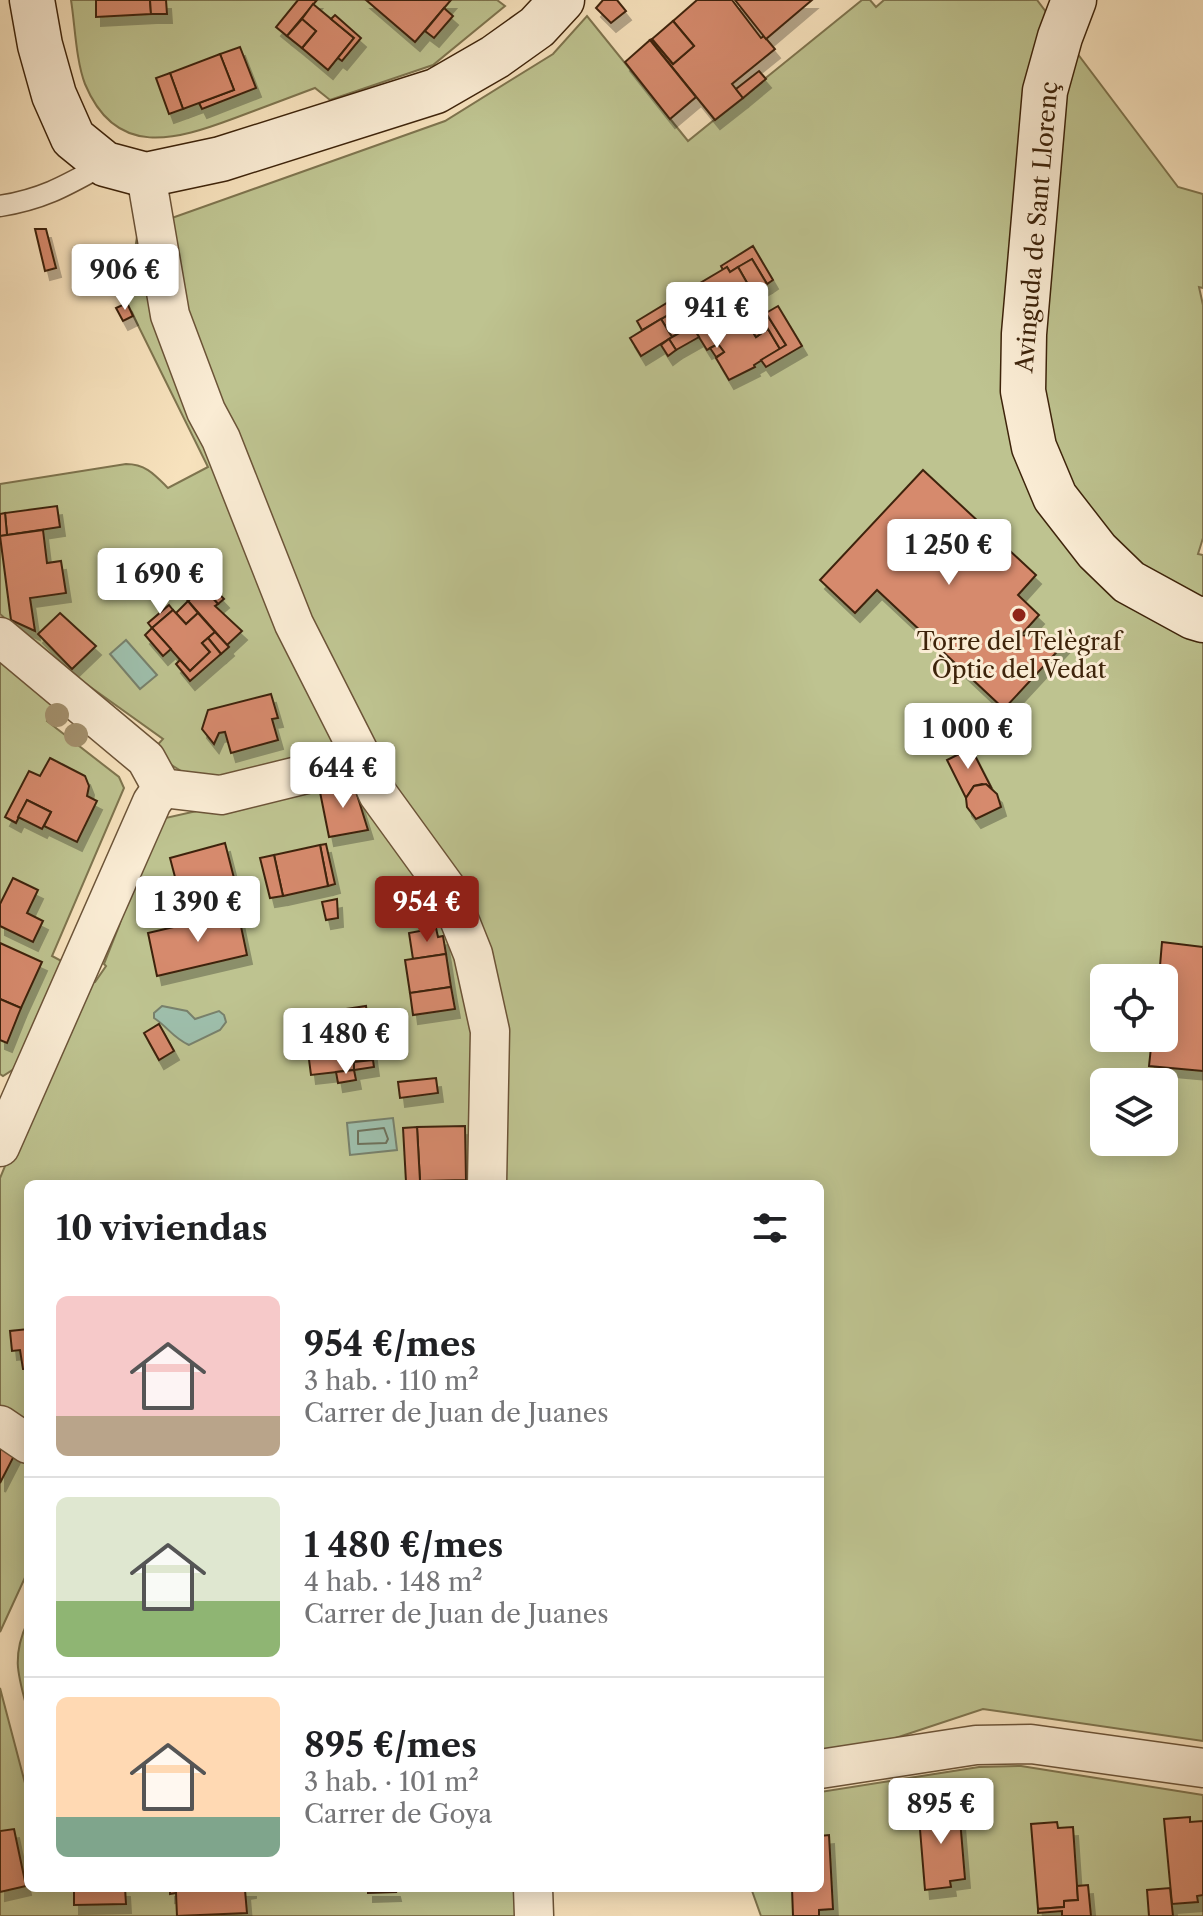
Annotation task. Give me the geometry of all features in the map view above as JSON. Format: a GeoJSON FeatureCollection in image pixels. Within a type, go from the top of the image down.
{"type":"FeatureCollection","features":[{"type":"Feature","properties":{"kind":"street"},"geometry":{"type":"LineString","coordinates":[[32,0],[54,95],[73,138],[126,169],[221,159],[436,91],[495,57],[537,27],[562,0]]}},
{"type":"Feature","properties":{"kind":"street","name":"Avinguda de Sant Llorenç"},"geometry":{"type":"LineString","coordinates":[[1074,0],[1045,91],[1024,334],[1023,391],[1034,447],[1055,497],[1097,551],[1129,582],[1203,620]]}},
{"type":"Feature","properties":{"kind":"street"},"geometry":{"type":"LineString","coordinates":[[126,169],[170,315],[294,624],[378,794],[447,889],[473,954],[490,1031],[487,1180]]}},
{"type":"Feature","properties":{"kind":"street"},"geometry":{"type":"LineString","coordinates":[[0,637],[146,759],[162,788]]}},
{"type":"Feature","properties":{"kind":"street"},"geometry":{"type":"LineString","coordinates":[[162,788],[221,795],[363,760]]}},
{"type":"Feature","properties":{"kind":"street"},"geometry":{"type":"LineString","coordinates":[[0,1147],[11,1087],[152,802],[162,788]]}},
{"type":"Feature","properties":{"kind":"street"},"geometry":{"type":"LineString","coordinates":[[0,1425],[24,1441]]}},
{"type":"Feature","properties":{"kind":"street"},"geometry":{"type":"LineString","coordinates":[[824,1768],[976,1745],[1031,1744],[1203,1768]]}},
{"type":"Feature","properties":{"kind":"street"},"geometry":{"type":"LineString","coordinates":[[533,1892],[534,1916]]}},
{"type":"Feature","properties":{"kind":"lane"},"geometry":{"type":"LineString","coordinates":[[0,206],[29,201],[126,169]]}},
{"type":"Feature","properties":{"kind":"green space"},"geometry":{"type":"Polygon","coordinates":[[[71,0],[497,0],[505,6],[433,65],[330,100],[315,88],[191,133],[150,137],[131,134],[113,124],[98,108],[82,75],[71,0]]]}},
{"type":"Feature","properties":{"kind":"green space"},"geometry":{"type":"Polygon","coordinates":[[[862,0],[870,0],[876,7],[884,0],[1037,0],[1178,187],[1203,194],[1203,288],[1199,287],[1203,305],[1203,538],[1198,554],[1203,555],[1203,1741],[983,1709],[824,1762],[824,1180],[24,1180],[24,1426],[0,1411],[0,1178],[81,983],[95,982],[106,966],[104,964],[152,821],[321,783],[324,792],[325,788],[353,784],[330,747],[328,754],[203,785],[151,752],[163,739],[54,661],[0,614],[0,484],[133,464],[145,468],[168,488],[208,467],[127,303],[138,230],[445,121],[553,54],[587,16],[688,141],[862,0]]]}},
{"type":"Feature","properties":{"kind":"green space"},"geometry":{"type":"Polygon","coordinates":[[[0,654],[56,704],[47,721],[119,777],[124,788],[52,956],[67,964],[20,1065],[3,1076],[0,1074],[0,654]]]}},
{"type":"Feature","properties":{"kind":"green space"},"geometry":{"type":"Polygon","coordinates":[[[0,1434],[24,1454],[24,1580],[0,1632],[0,1434]]]}},
{"type":"Feature","properties":{"kind":"green space"},"geometry":{"type":"Polygon","coordinates":[[[24,1631],[24,1698],[18,1666],[24,1631]]]}},
{"type":"Feature","properties":{"kind":"green space"},"geometry":{"type":"Polygon","coordinates":[[[0,1688],[24,1779],[24,1892],[522,1892],[523,1916],[0,1916],[0,1688]]]}},
{"type":"Feature","properties":{"kind":"green space"},"geometry":{"type":"Polygon","coordinates":[[[1021,1766],[1203,1795],[1203,1916],[761,1916],[752,1892],[824,1892],[824,1791],[979,1767],[1021,1766]]]}},
{"type":"Feature","properties":{"kind":"water"},"geometry":{"type":"Polygon","coordinates":[[[126,640],[157,675],[140,689],[110,654],[126,640]]]}},
{"type":"Feature","properties":{"kind":"water"},"geometry":{"type":"Polygon","coordinates":[[[162,1006],[187,1011],[195,1019],[219,1011],[226,1022],[220,1030],[189,1045],[154,1018],[154,1013],[162,1006]]]}},
{"type":"Feature","properties":{"kind":"water"},"geometry":{"type":"Polygon","coordinates":[[[393,1118],[397,1150],[350,1155],[347,1123],[393,1118]]]}},
{"type":"Feature","properties":{"kind":"building"},"geometry":{"type":"Polygon","coordinates":[[[96,0],[150,0],[151,14],[96,17],[96,0]]]}},
{"type":"Feature","properties":{"kind":"building"},"geometry":{"type":"Polygon","coordinates":[[[150,0],[166,0],[167,14],[151,14],[150,0]]]}},
{"type":"Feature","properties":{"kind":"building"},"geometry":{"type":"Polygon","coordinates":[[[298,0],[317,0],[287,36],[276,27],[298,0]]]}},
{"type":"Feature","properties":{"kind":"building"},"geometry":{"type":"Polygon","coordinates":[[[366,0],[451,0],[415,42],[366,0]]]}},
{"type":"Feature","properties":{"kind":"building"},"geometry":{"type":"Polygon","coordinates":[[[603,0],[617,0],[626,11],[611,23],[596,8],[603,0]]]}},
{"type":"Feature","properties":{"kind":"building"},"geometry":{"type":"Polygon","coordinates":[[[697,0],[732,0],[761,38],[764,36],[775,49],[732,84],[743,98],[715,120],[650,40],[673,64],[694,46],[673,21],[697,0]]]}},
{"type":"Feature","properties":{"kind":"building"},"geometry":{"type":"Polygon","coordinates":[[[735,0],[812,0],[766,39],[735,0]]]}},
{"type":"Feature","properties":{"kind":"building"},"geometry":{"type":"Polygon","coordinates":[[[313,4],[354,38],[328,70],[302,48],[316,31],[302,19],[313,4]]]}},
{"type":"Feature","properties":{"kind":"building"},"geometry":{"type":"Polygon","coordinates":[[[444,8],[453,16],[434,38],[425,31],[444,8]]]}},
{"type":"Feature","properties":{"kind":"building"},"geometry":{"type":"Polygon","coordinates":[[[335,15],[361,38],[342,61],[338,58],[354,38],[331,19],[335,15]]]}},
{"type":"Feature","properties":{"kind":"building"},"geometry":{"type":"Polygon","coordinates":[[[302,19],[316,31],[302,48],[287,36],[302,19]]]}},
{"type":"Feature","properties":{"kind":"building"},"geometry":{"type":"Polygon","coordinates":[[[673,21],[694,46],[673,64],[652,39],[673,21]]]}},
{"type":"Feature","properties":{"kind":"building"},"geometry":{"type":"Polygon","coordinates":[[[650,40],[696,97],[670,119],[625,62],[650,40]]]}},
{"type":"Feature","properties":{"kind":"building"},"geometry":{"type":"Polygon","coordinates":[[[240,47],[256,88],[202,109],[199,103],[234,90],[220,54],[240,47]]]}},
{"type":"Feature","properties":{"kind":"building"},"geometry":{"type":"Polygon","coordinates":[[[220,54],[234,90],[183,109],[170,73],[220,54]]]}},
{"type":"Feature","properties":{"kind":"building"},"geometry":{"type":"Polygon","coordinates":[[[759,71],[766,79],[743,98],[736,89],[759,71]]]}},
{"type":"Feature","properties":{"kind":"building"},"geometry":{"type":"Polygon","coordinates":[[[170,73],[183,109],[169,114],[156,78],[170,73]]]}},
{"type":"Feature","properties":{"kind":"building"},"geometry":{"type":"Polygon","coordinates":[[[35,229],[46,229],[56,268],[45,271],[35,229]]]}},
{"type":"Feature","properties":{"kind":"building"},"geometry":{"type":"Polygon","coordinates":[[[753,246],[773,280],[767,284],[752,259],[730,272],[727,267],[723,270],[721,266],[753,246]]]}},
{"type":"Feature","properties":{"kind":"building"},"geometry":{"type":"Polygon","coordinates":[[[752,259],[767,284],[747,296],[744,291],[750,288],[738,267],[752,259]]]}},
{"type":"Feature","properties":{"kind":"building"},"geometry":{"type":"Polygon","coordinates":[[[727,267],[730,272],[738,267],[750,288],[744,291],[747,296],[735,303],[756,337],[768,329],[780,349],[729,380],[716,358],[724,352],[718,344],[707,350],[692,326],[672,337],[661,319],[685,305],[680,295],[727,267]]]}},
{"type":"Feature","properties":{"kind":"building"},"geometry":{"type":"Polygon","coordinates":[[[680,295],[685,305],[642,330],[637,321],[680,295]]]}},
{"type":"Feature","properties":{"kind":"building"},"geometry":{"type":"Polygon","coordinates":[[[747,296],[760,317],[755,320],[742,298],[747,296]]]}},
{"type":"Feature","properties":{"kind":"building"},"geometry":{"type":"Polygon","coordinates":[[[742,298],[755,320],[766,313],[786,345],[780,349],[768,329],[756,337],[735,303],[742,298]]]}},
{"type":"Feature","properties":{"kind":"building"},"geometry":{"type":"Polygon","coordinates":[[[127,303],[133,316],[123,321],[116,308],[127,303]]]}},
{"type":"Feature","properties":{"kind":"building"},"geometry":{"type":"Polygon","coordinates":[[[778,306],[802,346],[766,367],[761,360],[786,345],[766,313],[778,306]]]}},
{"type":"Feature","properties":{"kind":"building"},"geometry":{"type":"Polygon","coordinates":[[[661,319],[672,337],[641,356],[630,338],[661,319]]]}},
{"type":"Feature","properties":{"kind":"building"},"geometry":{"type":"Polygon","coordinates":[[[692,326],[699,337],[676,350],[669,339],[692,326]]]}},
{"type":"Feature","properties":{"kind":"building"},"geometry":{"type":"Polygon","coordinates":[[[669,339],[676,350],[668,356],[661,345],[669,339]]]}},
{"type":"Feature","properties":{"kind":"building"},"geometry":{"type":"Polygon","coordinates":[[[718,344],[724,352],[716,357],[710,348],[718,344]]]}},
{"type":"Feature","properties":{"kind":"building"},"geometry":{"type":"Polygon","coordinates":[[[923,470],[1036,575],[1018,595],[1039,615],[1021,635],[1067,641],[1004,709],[877,590],[855,613],[820,580],[923,470]]]}},
{"type":"Feature","properties":{"kind":"building"},"geometry":{"type":"Polygon","coordinates":[[[57,506],[60,527],[7,535],[5,513],[57,506]]]}},
{"type":"Feature","properties":{"kind":"building"},"geometry":{"type":"Polygon","coordinates":[[[5,513],[7,535],[0,536],[0,514],[5,513]]]}},
{"type":"Feature","properties":{"kind":"building"},"geometry":{"type":"Polygon","coordinates":[[[43,530],[47,563],[61,561],[66,593],[30,598],[35,631],[11,620],[0,536],[43,530]]]}},
{"type":"Feature","properties":{"kind":"building"},"geometry":{"type":"Polygon","coordinates":[[[206,580],[224,599],[218,604],[204,588],[188,601],[186,598],[206,580]]]}},
{"type":"Feature","properties":{"kind":"building"},"geometry":{"type":"Polygon","coordinates":[[[204,588],[218,604],[215,606],[242,631],[227,645],[188,601],[204,588]]]}},
{"type":"Feature","properties":{"kind":"building"},"geometry":{"type":"Polygon","coordinates":[[[188,601],[198,613],[186,624],[176,613],[188,601]]]}},
{"type":"Feature","properties":{"kind":"building"},"geometry":{"type":"Polygon","coordinates":[[[169,605],[173,610],[152,628],[148,623],[169,605]]]}},
{"type":"Feature","properties":{"kind":"building"},"geometry":{"type":"Polygon","coordinates":[[[173,610],[186,624],[198,613],[215,632],[202,643],[210,652],[190,671],[152,628],[173,610]]]}},
{"type":"Feature","properties":{"kind":"building"},"geometry":{"type":"Polygon","coordinates":[[[60,613],[96,646],[72,669],[38,634],[60,613]]]}},
{"type":"Feature","properties":{"kind":"building"},"geometry":{"type":"Polygon","coordinates":[[[152,628],[171,649],[163,656],[145,635],[152,628]]]}},
{"type":"Feature","properties":{"kind":"building"},"geometry":{"type":"Polygon","coordinates":[[[215,632],[229,647],[221,654],[208,638],[215,632]]]}},
{"type":"Feature","properties":{"kind":"building"},"geometry":{"type":"Polygon","coordinates":[[[208,638],[221,654],[190,681],[176,664],[180,660],[190,671],[210,652],[202,643],[208,638]]]}},
{"type":"Feature","properties":{"kind":"building"},"geometry":{"type":"Polygon","coordinates":[[[271,694],[278,718],[272,719],[278,740],[231,753],[225,732],[219,733],[214,744],[202,729],[208,710],[271,694]]]}},
{"type":"Feature","properties":{"kind":"building"},"geometry":{"type":"Polygon","coordinates":[[[971,748],[991,787],[982,784],[974,786],[966,798],[947,760],[971,748]]]}},
{"type":"Feature","properties":{"kind":"building"},"geometry":{"type":"Polygon","coordinates":[[[50,758],[85,776],[89,786],[87,796],[97,801],[77,842],[44,826],[51,812],[27,800],[16,823],[5,817],[29,771],[40,776],[50,758]]]}},
{"type":"Feature","properties":{"kind":"building"},"geometry":{"type":"Polygon","coordinates":[[[348,783],[349,786],[354,785],[368,830],[329,837],[320,792],[348,783]]]}},
{"type":"Feature","properties":{"kind":"building"},"geometry":{"type":"Polygon","coordinates":[[[986,784],[997,794],[1001,807],[976,819],[967,807],[966,798],[974,786],[986,784]]]}},
{"type":"Feature","properties":{"kind":"building"},"geometry":{"type":"Polygon","coordinates":[[[27,800],[51,812],[42,829],[18,817],[27,800]]]}},
{"type":"Feature","properties":{"kind":"building"},"geometry":{"type":"Polygon","coordinates":[[[225,843],[235,882],[180,896],[170,858],[225,843]]]}},
{"type":"Feature","properties":{"kind":"building"},"geometry":{"type":"Polygon","coordinates":[[[326,844],[335,884],[328,886],[320,845],[326,844]]]}},
{"type":"Feature","properties":{"kind":"building"},"geometry":{"type":"Polygon","coordinates":[[[320,845],[328,886],[283,896],[274,855],[320,845]]]}},
{"type":"Feature","properties":{"kind":"building"},"geometry":{"type":"Polygon","coordinates":[[[274,855],[283,896],[270,898],[260,858],[274,855]]]}},
{"type":"Feature","properties":{"kind":"building"},"geometry":{"type":"Polygon","coordinates":[[[13,878],[38,890],[27,913],[43,921],[33,942],[0,926],[0,904],[13,878]]]}},
{"type":"Feature","properties":{"kind":"building"},"geometry":{"type":"Polygon","coordinates":[[[225,891],[227,901],[195,908],[193,897],[225,891]]]}},
{"type":"Feature","properties":{"kind":"building"},"geometry":{"type":"Polygon","coordinates":[[[337,899],[338,918],[326,920],[322,902],[337,899]]]}},
{"type":"Feature","properties":{"kind":"building"},"geometry":{"type":"Polygon","coordinates":[[[238,912],[247,955],[157,976],[148,933],[238,912]]]}},
{"type":"Feature","properties":{"kind":"building"},"geometry":{"type":"Polygon","coordinates":[[[436,928],[438,937],[443,936],[446,954],[413,959],[409,933],[436,928]]]}},
{"type":"Feature","properties":{"kind":"building"},"geometry":{"type":"Polygon","coordinates":[[[1162,942],[1203,947],[1203,1071],[1149,1066],[1150,1052],[1178,1052],[1178,964],[1160,964],[1162,942]]]}},
{"type":"Feature","properties":{"kind":"building"},"geometry":{"type":"Polygon","coordinates":[[[0,943],[42,962],[21,1008],[0,999],[0,943]]]}},
{"type":"Feature","properties":{"kind":"building"},"geometry":{"type":"Polygon","coordinates":[[[446,954],[451,987],[410,993],[405,960],[446,954]]]}},
{"type":"Feature","properties":{"kind":"building"},"geometry":{"type":"Polygon","coordinates":[[[451,987],[455,1009],[413,1015],[410,993],[451,987]]]}},
{"type":"Feature","properties":{"kind":"building"},"geometry":{"type":"Polygon","coordinates":[[[0,999],[21,1008],[7,1043],[0,1040],[0,999]]]}},
{"type":"Feature","properties":{"kind":"building"},"geometry":{"type":"Polygon","coordinates":[[[366,1006],[373,1060],[354,1062],[354,1070],[311,1075],[305,1029],[341,1025],[339,1010],[366,1006]]]}},
{"type":"Feature","properties":{"kind":"building"},"geometry":{"type":"Polygon","coordinates":[[[339,1010],[341,1025],[305,1029],[302,1014],[339,1010]]]}},
{"type":"Feature","properties":{"kind":"building"},"geometry":{"type":"Polygon","coordinates":[[[159,1024],[174,1051],[159,1060],[144,1033],[159,1024]]]}},
{"type":"Feature","properties":{"kind":"building"},"geometry":{"type":"Polygon","coordinates":[[[373,1060],[374,1067],[354,1070],[354,1062],[373,1060]]]}},
{"type":"Feature","properties":{"kind":"building"},"geometry":{"type":"Polygon","coordinates":[[[354,1070],[356,1080],[338,1083],[336,1072],[354,1070]]]}},
{"type":"Feature","properties":{"kind":"building"},"geometry":{"type":"Polygon","coordinates":[[[436,1078],[438,1093],[400,1098],[398,1082],[436,1078]]]}},
{"type":"Feature","properties":{"kind":"building"},"geometry":{"type":"Polygon","coordinates":[[[465,1126],[466,1180],[420,1180],[417,1127],[465,1126]]]}},
{"type":"Feature","properties":{"kind":"building"},"geometry":{"type":"Polygon","coordinates":[[[417,1127],[420,1180],[406,1180],[403,1128],[417,1127]]]}},
{"type":"Feature","properties":{"kind":"building"},"geometry":{"type":"Polygon","coordinates":[[[24,1329],[24,1369],[20,1350],[12,1351],[10,1331],[24,1329]]]}},
{"type":"Feature","properties":{"kind":"building"},"geometry":{"type":"Polygon","coordinates":[[[0,1443],[16,1452],[0,1483],[0,1443]]]}},
{"type":"Feature","properties":{"kind":"building"},"geometry":{"type":"Polygon","coordinates":[[[944,1803],[945,1809],[959,1807],[965,1879],[950,1881],[951,1887],[925,1890],[918,1805],[944,1803]]]}},
{"type":"Feature","properties":{"kind":"building"},"geometry":{"type":"Polygon","coordinates":[[[1190,1817],[1190,1822],[1203,1821],[1203,1895],[1197,1896],[1198,1902],[1172,1904],[1164,1819],[1190,1817]]]}},
{"type":"Feature","properties":{"kind":"building"},"geometry":{"type":"Polygon","coordinates":[[[1057,1822],[1058,1828],[1073,1827],[1078,1900],[1064,1901],[1064,1907],[1038,1909],[1031,1824],[1057,1822]]]}},
{"type":"Feature","properties":{"kind":"building"},"geometry":{"type":"Polygon","coordinates":[[[14,1829],[24,1886],[0,1892],[0,1831],[14,1829]]]}},
{"type":"Feature","properties":{"kind":"building"},"geometry":{"type":"Polygon","coordinates":[[[829,1835],[833,1909],[819,1910],[819,1916],[793,1916],[792,1892],[824,1892],[824,1836],[829,1835]]]}},
{"type":"Feature","properties":{"kind":"building"},"geometry":{"type":"Polygon","coordinates":[[[1088,1885],[1091,1916],[1062,1916],[1062,1911],[1038,1913],[1038,1909],[1064,1907],[1064,1901],[1078,1900],[1077,1886],[1088,1885]]]}},
{"type":"Feature","properties":{"kind":"building"},"geometry":{"type":"Polygon","coordinates":[[[1170,1888],[1173,1916],[1149,1916],[1147,1890],[1170,1888]]]}},
{"type":"Feature","properties":{"kind":"building"},"geometry":{"type":"Polygon","coordinates":[[[74,1892],[125,1892],[126,1904],[74,1905],[74,1892]]]}},
{"type":"Feature","properties":{"kind":"building"},"geometry":{"type":"Polygon","coordinates":[[[170,1892],[245,1892],[247,1913],[177,1916],[176,1893],[170,1892]]]}},
{"type":"Feature","properties":{"kind":"place","name":"Torre del Telègraf Òptic del Vedat"},"geometry":{"type":"Point","coordinates":[1019,615]}}]}
